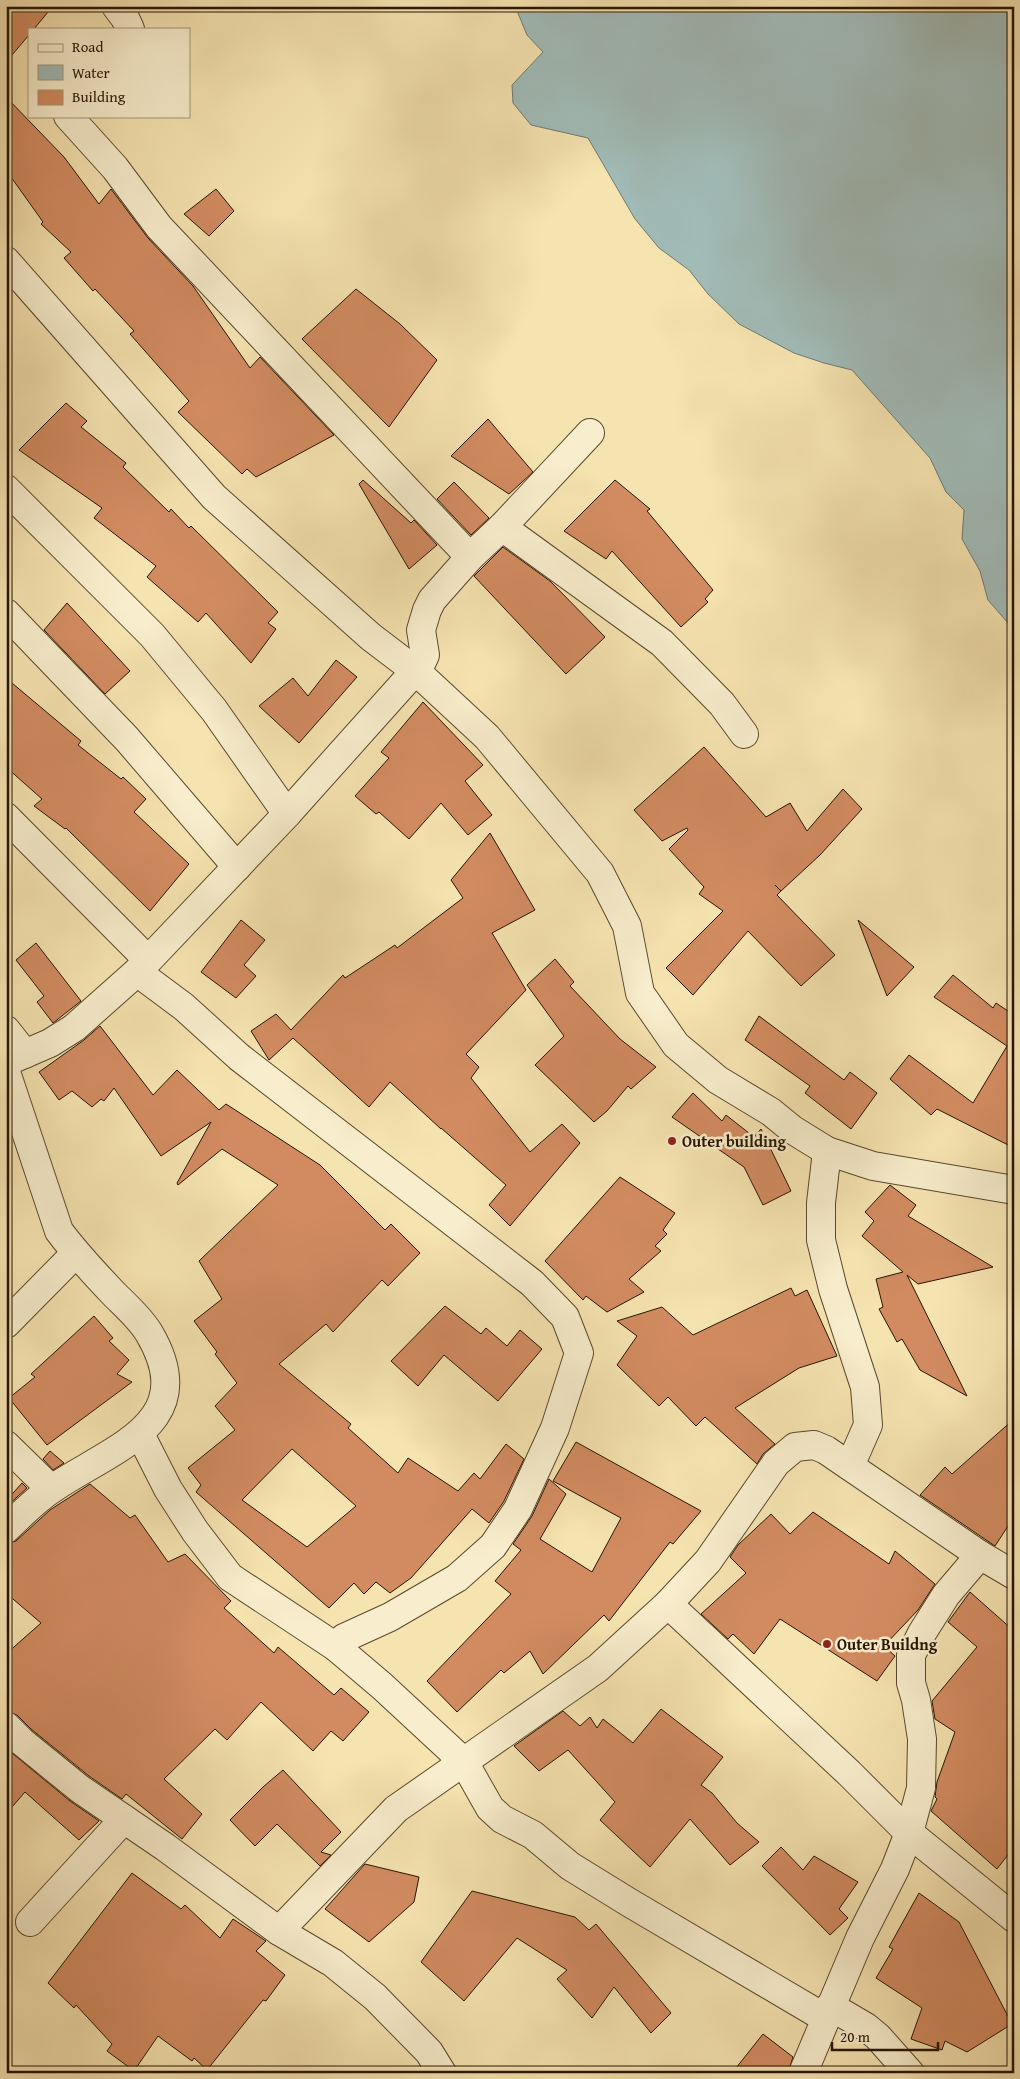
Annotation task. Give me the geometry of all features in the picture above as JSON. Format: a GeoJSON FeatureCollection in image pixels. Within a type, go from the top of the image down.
{"type":"FeatureCollection","features":[{"type":"Feature","properties":{"kind":"street"},"geometry":{"type":"LineString","coordinates":[[116,6],[129,28]]}},
{"type":"Feature","properties":{"kind":"street"},"geometry":{"type":"LineString","coordinates":[[70,118],[115,168],[159,227],[470,557]]}},
{"type":"Feature","properties":{"kind":"street"},"geometry":{"type":"LineString","coordinates":[[6,261],[214,497],[371,637],[417,672],[487,737],[600,873],[627,926],[640,993],[676,1044],[718,1080],[771,1112],[793,1130],[827,1151],[873,1166],[1014,1190]]}},
{"type":"Feature","properties":{"kind":"street"},"geometry":{"type":"LineString","coordinates":[[13,1063],[74,1028],[142,966],[287,814],[406,681],[417,672],[425,655],[421,630],[426,610],[432,600],[470,557],[502,527],[590,433]]}},
{"type":"Feature","properties":{"kind":"street"},"geometry":{"type":"LineString","coordinates":[[6,488],[152,635],[214,710],[287,814]]}},
{"type":"Feature","properties":{"kind":"street"},"geometry":{"type":"LineString","coordinates":[[502,527],[662,643],[722,704],[744,734]]}},
{"type":"Feature","properties":{"kind":"street"},"geometry":{"type":"LineString","coordinates":[[6,613],[127,739],[237,867]]}},
{"type":"Feature","properties":{"kind":"street"},"geometry":{"type":"LineString","coordinates":[[6,817],[142,966],[184,1007],[255,1069],[532,1283],[565,1317],[579,1353],[555,1428],[518,1509],[492,1546],[457,1578],[390,1617],[344,1638],[336,1647]]}},
{"type":"Feature","properties":{"kind":"street"},"geometry":{"type":"LineString","coordinates":[[6,1030],[13,1063],[59,1231],[75,1254],[149,1332],[160,1354],[165,1377],[164,1401],[159,1411],[140,1434],[51,1489],[6,1528]]}},
{"type":"Feature","properties":{"kind":"street"},"geometry":{"type":"LineString","coordinates":[[827,1151],[821,1203],[821,1240],[833,1289],[864,1388],[868,1425],[850,1466]]}},
{"type":"Feature","properties":{"kind":"street"},"geometry":{"type":"LineString","coordinates":[[6,1324],[75,1254]]}},
{"type":"Feature","properties":{"kind":"street"},"geometry":{"type":"LineString","coordinates":[[140,1434],[168,1489],[195,1531],[230,1577],[253,1594],[336,1647],[464,1762],[490,1808],[502,1819],[533,1835],[570,1866],[630,1903],[828,2012],[866,2027],[878,2037],[910,2073]]}},
{"type":"Feature","properties":{"kind":"street"},"geometry":{"type":"LineString","coordinates":[[6,1445],[51,1489]]}},
{"type":"Feature","properties":{"kind":"street"},"geometry":{"type":"LineString","coordinates":[[279,1931],[396,1809],[598,1668],[668,1604],[708,1561],[776,1463],[795,1447],[814,1445],[826,1450],[980,1555],[1014,1575]]}},
{"type":"Feature","properties":{"kind":"street"},"geometry":{"type":"LineString","coordinates":[[803,2073],[860,1938],[895,1869],[909,1833],[921,1788],[922,1739],[911,1682],[911,1655],[922,1633],[946,1595],[980,1555]]}},
{"type":"Feature","properties":{"kind":"street"},"geometry":{"type":"LineString","coordinates":[[668,1604],[849,1772],[909,1833],[1014,1918]]}},
{"type":"Feature","properties":{"kind":"street"},"geometry":{"type":"LineString","coordinates":[[6,1726],[80,1789],[165,1847],[279,1931],[333,1963],[375,1997],[428,2052],[442,2073]]}},
{"type":"Feature","properties":{"kind":"street"},"geometry":{"type":"LineString","coordinates":[[30,1922],[124,1819]]}},
{"type":"Feature","properties":{"kind":"water"},"geometry":{"type":"Polygon","coordinates":[[[515,6],[1014,6],[1014,630],[988,600],[980,571],[962,539],[964,510],[946,492],[930,458],[852,370],[794,353],[739,324],[708,294],[689,270],[659,248],[635,219],[588,138],[531,125],[513,103],[512,85],[543,52],[527,35],[515,6]]]}},
{"type":"Feature","properties":{"kind":"building"},"geometry":{"type":"Polygon","coordinates":[[[6,6],[53,6],[35,28],[28,28],[28,36],[6,62],[6,6]]]}},
{"type":"Feature","properties":{"kind":"building"},"geometry":{"type":"Polygon","coordinates":[[[6,97],[64,157],[99,204],[111,189],[148,238],[193,286],[250,368],[260,357],[334,435],[256,477],[247,469],[242,474],[178,412],[189,401],[130,334],[134,331],[95,289],[93,291],[64,258],[71,252],[41,224],[43,222],[6,170],[6,97]]]}},
{"type":"Feature","properties":{"kind":"building"},"geometry":{"type":"Polygon","coordinates":[[[216,189],[234,211],[209,236],[184,214],[216,189]]]}},
{"type":"Feature","properties":{"kind":"building"},"geometry":{"type":"Polygon","coordinates":[[[356,289],[400,324],[437,360],[389,427],[302,339],[356,289]]]}},
{"type":"Feature","properties":{"kind":"building"},"geometry":{"type":"Polygon","coordinates":[[[66,403],[87,421],[81,427],[126,463],[123,467],[169,512],[171,509],[189,528],[191,526],[278,612],[268,623],[276,629],[251,663],[206,613],[198,622],[147,577],[156,566],[94,518],[102,508],[19,450],[66,403]]]}},
{"type":"Feature","properties":{"kind":"building"},"geometry":{"type":"Polygon","coordinates":[[[488,419],[533,472],[509,494],[451,456],[488,419]]]}},
{"type":"Feature","properties":{"kind":"building"},"geometry":{"type":"Polygon","coordinates":[[[363,480],[411,523],[414,520],[437,545],[409,569],[359,484],[363,480]]]}},
{"type":"Feature","properties":{"kind":"building"},"geometry":{"type":"Polygon","coordinates":[[[615,480],[650,509],[647,511],[713,590],[705,599],[708,602],[681,627],[612,551],[606,559],[564,531],[615,480]]]}},
{"type":"Feature","properties":{"kind":"building"},"geometry":{"type":"Polygon","coordinates":[[[454,482],[489,518],[471,535],[437,499],[454,482]]]}},
{"type":"Feature","properties":{"kind":"building"},"geometry":{"type":"Polygon","coordinates":[[[503,547],[550,581],[605,637],[566,674],[474,576],[503,547]]]}},
{"type":"Feature","properties":{"kind":"building"},"geometry":{"type":"Polygon","coordinates":[[[67,603],[130,671],[105,694],[44,630],[67,603]]]}},
{"type":"Feature","properties":{"kind":"building"},"geometry":{"type":"Polygon","coordinates":[[[336,660],[357,677],[299,743],[259,706],[293,678],[308,696],[336,660]]]}},
{"type":"Feature","properties":{"kind":"building"},"geometry":{"type":"Polygon","coordinates":[[[6,678],[81,741],[78,745],[121,779],[123,777],[146,799],[134,812],[189,864],[150,911],[66,828],[34,806],[42,799],[6,767],[6,678]]]}},
{"type":"Feature","properties":{"kind":"building"},"geometry":{"type":"Polygon","coordinates":[[[423,702],[483,765],[465,781],[492,815],[468,835],[441,803],[409,839],[379,812],[376,814],[355,796],[389,758],[381,752],[423,702]]]}},
{"type":"Feature","properties":{"kind":"building"},"geometry":{"type":"Polygon","coordinates":[[[704,747],[766,817],[790,803],[807,831],[843,789],[862,809],[820,855],[777,895],[835,955],[801,986],[748,931],[693,995],[666,968],[723,911],[699,894],[704,887],[669,849],[688,830],[687,828],[662,841],[634,810],[704,747]]]}},
{"type":"Feature","properties":{"kind":"building"},"geometry":{"type":"Polygon","coordinates":[[[490,833],[535,910],[492,933],[526,990],[466,1054],[479,1067],[471,1078],[530,1152],[562,1124],[580,1143],[510,1226],[489,1205],[506,1185],[390,1082],[369,1107],[293,1038],[269,1060],[251,1031],[276,1014],[291,1030],[343,975],[345,978],[395,945],[397,948],[463,898],[451,880],[490,833]]]}},
{"type":"Feature","properties":{"kind":"building"},"geometry":{"type":"Polygon","coordinates":[[[241,920],[265,940],[244,965],[256,976],[236,998],[201,972],[241,920]]]}},
{"type":"Feature","properties":{"kind":"building"},"geometry":{"type":"Polygon","coordinates":[[[858,920],[914,967],[887,996],[858,920]]]}},
{"type":"Feature","properties":{"kind":"building"},"geometry":{"type":"Polygon","coordinates":[[[36,943],[81,1001],[53,1023],[37,1002],[44,996],[16,960],[36,943]]]}},
{"type":"Feature","properties":{"kind":"building"},"geometry":{"type":"Polygon","coordinates":[[[555,959],[574,982],[570,986],[620,1039],[656,1067],[631,1089],[628,1086],[607,1111],[594,1122],[535,1065],[564,1036],[527,985],[555,959]]]}},
{"type":"Feature","properties":{"kind":"building"},"geometry":{"type":"Polygon","coordinates":[[[953,975],[993,1008],[996,1003],[1014,1015],[1014,1148],[937,1109],[931,1115],[890,1079],[909,1055],[973,1103],[1007,1046],[934,997],[953,975]]]}},
{"type":"Feature","properties":{"kind":"building"},"geometry":{"type":"Polygon","coordinates":[[[759,1016],[844,1080],[850,1072],[877,1093],[851,1129],[805,1093],[810,1086],[745,1040],[759,1016]]]}},
{"type":"Feature","properties":{"kind":"building"},"geometry":{"type":"Polygon","coordinates":[[[100,1026],[153,1095],[177,1070],[219,1110],[226,1104],[320,1165],[385,1230],[391,1224],[420,1253],[388,1286],[382,1280],[333,1332],[326,1324],[279,1364],[351,1424],[348,1428],[398,1473],[408,1458],[458,1491],[474,1473],[480,1479],[506,1444],[524,1459],[504,1501],[489,1523],[472,1509],[411,1578],[390,1593],[376,1582],[364,1594],[354,1583],[329,1608],[196,1492],[201,1485],[188,1468],[235,1430],[215,1406],[237,1383],[215,1354],[217,1352],[194,1321],[222,1299],[199,1261],[278,1185],[222,1149],[178,1185],[177,1183],[211,1122],[161,1156],[114,1088],[104,1101],[101,1099],[92,1107],[72,1091],[59,1100],[39,1072],[84,1040],[100,1026]],[[292,1449],[242,1500],[307,1547],[356,1506],[292,1449]]]}},
{"type":"Feature","properties":{"kind":"building"},"geometry":{"type":"Polygon","coordinates":[[[693,1093],[722,1121],[726,1115],[754,1137],[761,1129],[791,1191],[763,1205],[744,1167],[672,1117],[693,1093]]]}},
{"type":"Feature","properties":{"kind":"building"},"geometry":{"type":"Polygon","coordinates":[[[620,1177],[675,1213],[663,1230],[667,1234],[655,1246],[661,1251],[629,1279],[644,1292],[607,1312],[586,1296],[583,1300],[545,1261],[620,1177]]]}},
{"type":"Feature","properties":{"kind":"building"},"geometry":{"type":"Polygon","coordinates":[[[890,1185],[916,1205],[908,1216],[993,1267],[918,1284],[907,1275],[967,1396],[920,1370],[902,1339],[897,1342],[879,1309],[883,1307],[876,1279],[903,1272],[862,1236],[874,1221],[865,1212],[890,1185]]]}},
{"type":"Feature","properties":{"kind":"building"},"geometry":{"type":"Polygon","coordinates":[[[791,1288],[795,1296],[807,1290],[837,1356],[799,1368],[735,1408],[775,1444],[763,1454],[757,1464],[705,1417],[696,1426],[668,1397],[659,1406],[617,1365],[637,1336],[617,1321],[662,1307],[693,1335],[791,1288]]]}},
{"type":"Feature","properties":{"kind":"building"},"geometry":{"type":"Polygon","coordinates":[[[445,1306],[481,1334],[486,1328],[507,1346],[520,1330],[542,1349],[498,1401],[444,1355],[418,1386],[391,1361],[445,1306]]]}},
{"type":"Feature","properties":{"kind":"building"},"geometry":{"type":"Polygon","coordinates":[[[94,1316],[113,1338],[109,1341],[129,1360],[117,1374],[132,1382],[47,1445],[9,1398],[35,1377],[31,1374],[94,1316]]]}},
{"type":"Feature","properties":{"kind":"building"},"geometry":{"type":"Polygon","coordinates":[[[1014,1419],[1014,1517],[995,1546],[920,1495],[945,1467],[952,1474],[1014,1419]]]}},
{"type":"Feature","properties":{"kind":"building"},"geometry":{"type":"Polygon","coordinates":[[[576,1442],[701,1511],[673,1544],[670,1542],[609,1621],[604,1615],[543,1674],[530,1651],[504,1673],[501,1670],[457,1712],[427,1681],[511,1594],[495,1581],[521,1550],[513,1544],[532,1516],[549,1479],[566,1494],[540,1539],[592,1572],[621,1518],[553,1481],[576,1442]]]}},
{"type":"Feature","properties":{"kind":"building"},"geometry":{"type":"Polygon","coordinates":[[[50,1451],[64,1463],[53,1470],[43,1459],[50,1451]]]}},
{"type":"Feature","properties":{"kind":"building"},"geometry":{"type":"Polygon","coordinates":[[[22,1483],[27,1488],[6,1507],[6,1501],[22,1483]]]}},
{"type":"Feature","properties":{"kind":"building"},"geometry":{"type":"Polygon","coordinates":[[[90,1484],[130,1518],[135,1515],[168,1562],[185,1554],[231,1601],[224,1608],[274,1653],[278,1647],[334,1695],[341,1688],[369,1712],[343,1741],[331,1731],[313,1751],[261,1702],[227,1740],[215,1729],[164,1779],[202,1814],[182,1839],[126,1794],[122,1799],[89,1776],[31,1729],[17,1715],[6,1711],[6,1654],[41,1623],[6,1593],[6,1544],[16,1541],[50,1510],[90,1484]]]}},
{"type":"Feature","properties":{"kind":"building"},"geometry":{"type":"Polygon","coordinates":[[[813,1512],[889,1564],[895,1551],[935,1584],[918,1610],[884,1646],[895,1656],[877,1681],[780,1619],[754,1654],[733,1634],[728,1639],[701,1614],[746,1573],[730,1557],[738,1545],[771,1514],[790,1534],[813,1512]]]}},
{"type":"Feature","properties":{"kind":"building"},"geometry":{"type":"Polygon","coordinates":[[[970,1592],[1014,1631],[1014,1847],[997,1869],[931,1811],[937,1799],[935,1797],[937,1782],[955,1732],[935,1719],[932,1701],[977,1647],[948,1622],[970,1592]]]}},
{"type":"Feature","properties":{"kind":"building"},"geometry":{"type":"Polygon","coordinates":[[[661,1709],[723,1757],[701,1785],[712,1793],[737,1823],[759,1842],[730,1865],[690,1819],[650,1867],[600,1820],[615,1802],[568,1750],[539,1771],[514,1746],[563,1711],[580,1726],[590,1717],[597,1728],[603,1719],[633,1743],[661,1709]]]}},
{"type":"Feature","properties":{"kind":"building"},"geometry":{"type":"Polygon","coordinates":[[[6,1748],[70,1801],[99,1821],[79,1840],[25,1792],[6,1814],[6,1748]]]}},
{"type":"Feature","properties":{"kind":"building"},"geometry":{"type":"Polygon","coordinates":[[[283,1770],[341,1832],[321,1852],[331,1855],[320,1866],[277,1824],[255,1846],[230,1820],[283,1770]]]}},
{"type":"Feature","properties":{"kind":"building"},"geometry":{"type":"Polygon","coordinates":[[[781,1847],[803,1870],[814,1856],[858,1882],[839,1909],[848,1918],[830,1935],[762,1866],[781,1847]]]}},
{"type":"Feature","properties":{"kind":"building"},"geometry":{"type":"Polygon","coordinates":[[[365,1864],[419,1877],[414,1902],[369,1942],[325,1909],[365,1864]]]}},
{"type":"Feature","properties":{"kind":"building"},"geometry":{"type":"Polygon","coordinates":[[[132,1873],[181,1909],[185,1905],[220,1938],[233,1919],[266,1941],[256,1951],[285,1975],[266,2001],[263,2000],[207,2070],[194,2058],[192,2061],[158,2036],[134,2071],[107,2051],[112,2044],[76,2005],[74,2008],[48,1983],[132,1873]]]}},
{"type":"Feature","properties":{"kind":"building"},"geometry":{"type":"Polygon","coordinates":[[[472,1891],[575,1917],[589,1930],[596,1924],[671,2013],[651,2033],[614,1987],[592,2018],[557,1979],[567,1970],[517,1938],[464,2001],[421,1962],[472,1891]]]}},
{"type":"Feature","properties":{"kind":"building"},"geometry":{"type":"Polygon","coordinates":[[[919,1893],[959,1922],[1012,2024],[967,2052],[945,2041],[942,2050],[911,2039],[922,2008],[876,1978],[893,1949],[889,1947],[919,1893]]]}},
{"type":"Feature","properties":{"kind":"building"},"geometry":{"type":"Polygon","coordinates":[[[763,2034],[793,2057],[788,2073],[732,2073],[763,2034]]]}},
{"type":"Feature","properties":{"kind":"place","name":"Outer building"},"geometry":{"type":"Point","coordinates":[672,1141]}},
{"type":"Feature","properties":{"kind":"place","name":"Outer Buildng"},"geometry":{"type":"Point","coordinates":[827,1644]}}]}
